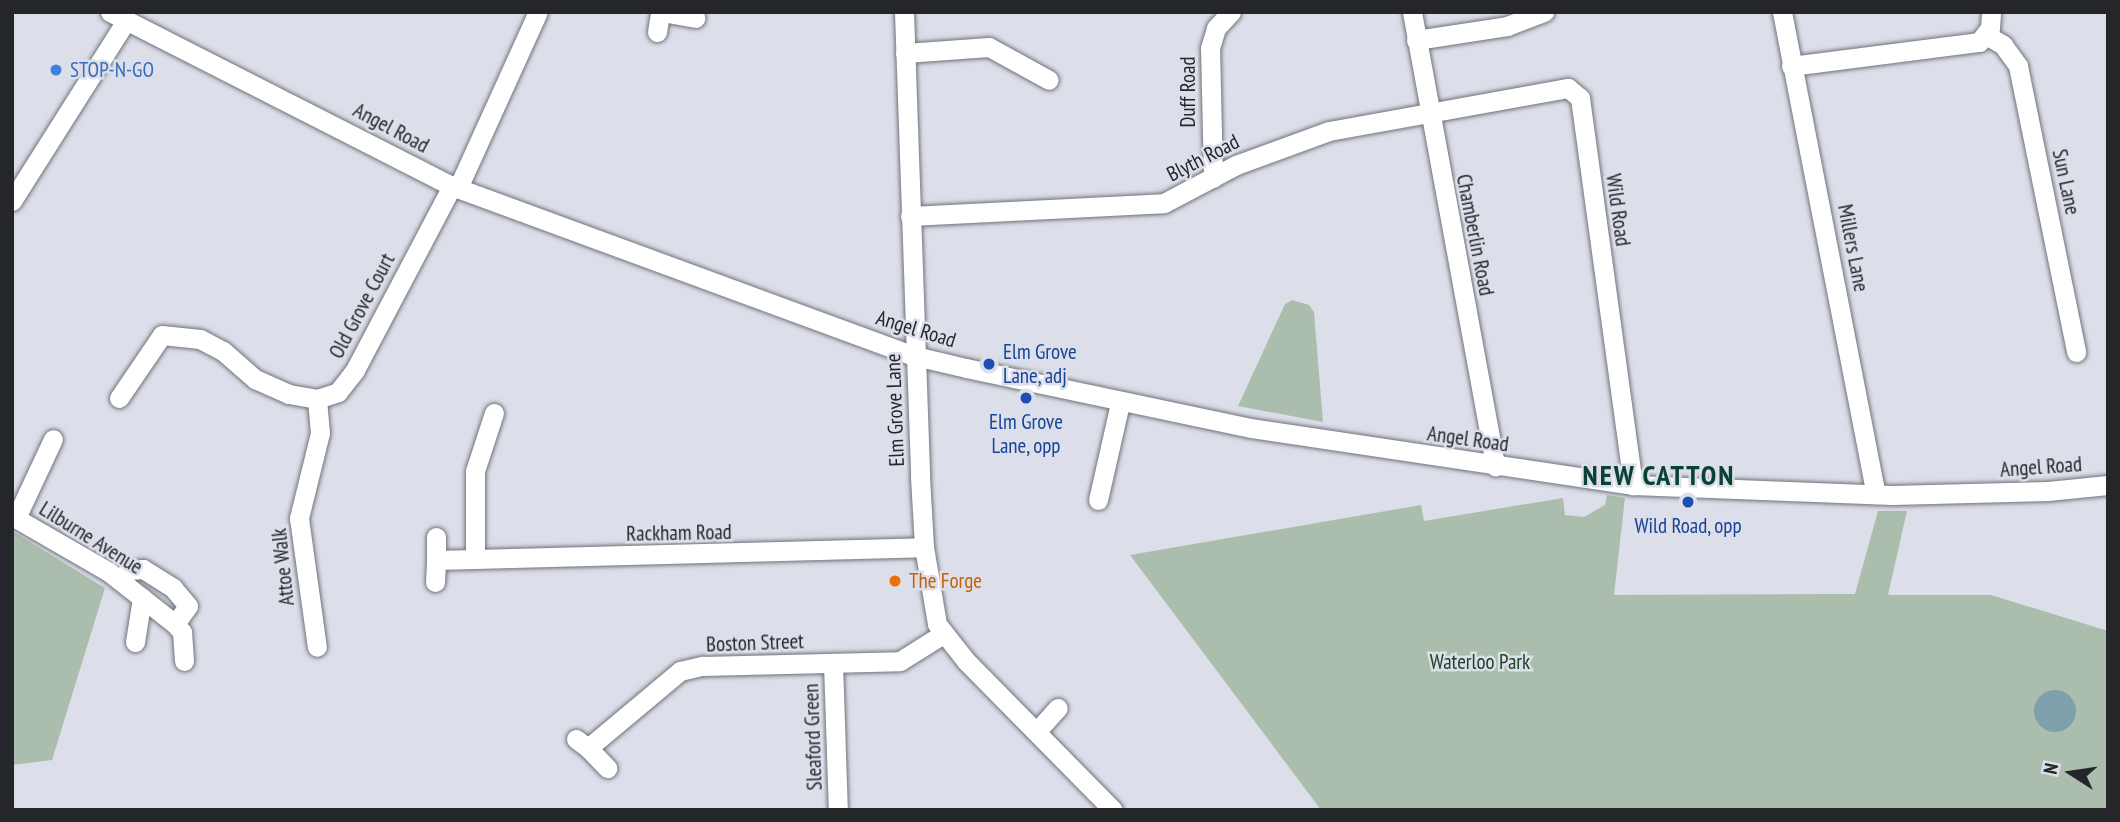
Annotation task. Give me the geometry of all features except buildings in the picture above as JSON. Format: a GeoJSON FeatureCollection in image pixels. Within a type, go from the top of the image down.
{"type":"FeatureCollection","features":[{"type":"Feature","properties":{"kind":"street","name":"Old Grove Court"},"geometry":{"type":"LineString","coordinates":[[317,399],[338,392],[355,370],[455,187],[538,12]]}},
{"type":"Feature","properties":{"kind":"street"},"geometry":{"type":"LineString","coordinates":[[657,32],[661,12],[695,18]]}},
{"type":"Feature","properties":{"kind":"street","name":"Elm Grove Lane"},"geometry":{"type":"LineString","coordinates":[[904,12],[924,548],[931,601],[943,634]]}},
{"type":"Feature","properties":{"kind":"street","name":"Duff Road"},"geometry":{"type":"LineString","coordinates":[[1213,178],[1210,48],[1216,27],[1231,12]]}},
{"type":"Feature","properties":{"kind":"street","name":"Chamberlin Road"},"geometry":{"type":"LineString","coordinates":[[1412,12],[1428,113],[1495,466]]}},
{"type":"Feature","properties":{"kind":"street"},"geometry":{"type":"LineString","coordinates":[[1416,40],[1507,26],[1544,12]]}},
{"type":"Feature","properties":{"kind":"street","name":"Millers Lane"},"geometry":{"type":"LineString","coordinates":[[1782,12],[1791,66],[1887,500]]}},
{"type":"Feature","properties":{"kind":"street"},"geometry":{"type":"LineString","coordinates":[[1791,66],[1972,44],[1986,35],[1991,12]]}},
{"type":"Feature","properties":{"kind":"street","name":"Angel Road"},"geometry":{"type":"LineString","coordinates":[[118,16],[455,187],[915,356],[1120,403],[1332,442],[1633,485],[1887,500],[2056,491],[2108,485]]}},
{"type":"Feature","properties":{"kind":"street"},"geometry":{"type":"LineString","coordinates":[[12,201],[118,16]]}},
{"type":"Feature","properties":{"kind":"street","name":"Sun Lane"},"geometry":{"type":"LineString","coordinates":[[1986,35],[2003,45],[2018,66],[2076,352]]}},
{"type":"Feature","properties":{"kind":"street"},"geometry":{"type":"LineString","coordinates":[[905,53],[989,47],[1049,80]]}},
{"type":"Feature","properties":{"kind":"street","name":"Wild Road"},"geometry":{"type":"LineString","coordinates":[[1428,113],[1568,88],[1580,98],[1633,485]]}},
{"type":"Feature","properties":{"kind":"street","name":"Blyth Road"},"geometry":{"type":"LineString","coordinates":[[910,216],[1136,208],[1164,203],[1274,149],[1329,131],[1428,113]]}},
{"type":"Feature","properties":{"kind":"street"},"geometry":{"type":"LineString","coordinates":[[119,398],[162,335],[180,335],[223,351],[255,379],[289,394],[317,399]]}},
{"type":"Feature","properties":{"kind":"street","name":"Attoe Walk"},"geometry":{"type":"LineString","coordinates":[[317,399],[320,433],[299,518],[317,647]]}},
{"type":"Feature","properties":{"kind":"street"},"geometry":{"type":"LineString","coordinates":[[1098,500],[1120,403]]}},
{"type":"Feature","properties":{"kind":"street"},"geometry":{"type":"LineString","coordinates":[[475,559],[475,471],[494,413]]}},
{"type":"Feature","properties":{"kind":"street","name":"Lilburne Avenue"},"geometry":{"type":"LineString","coordinates":[[53,439],[14,517],[119,580],[175,624]]}},
{"type":"Feature","properties":{"kind":"street"},"geometry":{"type":"LineString","coordinates":[[435,582],[436,537]]}},
{"type":"Feature","properties":{"kind":"street","name":"Rackham Road"},"geometry":{"type":"LineString","coordinates":[[436,559],[924,548]]}},
{"type":"Feature","properties":{"kind":"street"},"geometry":{"type":"LineString","coordinates":[[119,580],[129,569],[143,569],[173,588],[188,606],[175,624],[182,632],[184,661]]}},
{"type":"Feature","properties":{"kind":"street","name":"Lilburne Avenue"},"geometry":{"type":"LineString","coordinates":[[135,642],[142,598]]}},
{"type":"Feature","properties":{"kind":"street"},"geometry":{"type":"LineString","coordinates":[[943,634],[1113,810]]}},
{"type":"Feature","properties":{"kind":"street","name":"Boston Street"},"geometry":{"type":"LineString","coordinates":[[607,768],[582,744],[680,671],[702,666],[900,661],[943,634]]}},
{"type":"Feature","properties":{"kind":"street","name":"Sleaford Green"},"geometry":{"type":"LineString","coordinates":[[833,663],[838,810]]}},
{"type":"Feature","properties":{"kind":"street"},"geometry":{"type":"LineString","coordinates":[[1037,731],[1058,708]]}},
{"type":"Feature","properties":{"kind":"green space"},"geometry":{"type":"Polygon","coordinates":[[[1292,300],[1309,305],[1314,312],[1323,422],[1238,406],[1285,304],[1292,300]]]}},
{"type":"Feature","properties":{"kind":"green space","name":"Waterloo Park"},"geometry":{"type":"Polygon","coordinates":[[[1607,495],[1625,498],[1614,595],[1855,594],[1878,511],[1907,511],[1888,595],[1991,595],[2108,631],[2108,810],[1321,810],[1130,555],[1421,505],[1424,521],[1563,498],[1565,515],[1584,517],[1605,505],[1607,495]]]}},
{"type":"Feature","properties":{"kind":"green space"},"geometry":{"type":"Polygon","coordinates":[[[12,531],[105,588],[52,760],[12,765],[12,531]]]}},
{"type":"Feature","properties":{"kind":"water"},"geometry":{"type":"Polygon","coordinates":[[[2055,690],[2070,696],[2076,711],[2070,726],[2055,732],[2040,726],[2034,711],[2040,696],[2055,690]]]}},
{"type":"Feature","properties":{"kind":"place","name":"STOP-N-GO"},"geometry":{"type":"Point","coordinates":[56,70]}},
{"type":"Feature","properties":{"kind":"place","name":"Elm Grove Lane, adj"},"geometry":{"type":"Point","coordinates":[989,364]}},
{"type":"Feature","properties":{"kind":"place","name":"Elm Grove Lane, opp"},"geometry":{"type":"Point","coordinates":[1026,398]}},
{"type":"Feature","properties":{"kind":"place","name":"Wild Road, opp"},"geometry":{"type":"Point","coordinates":[1688,502]}},
{"type":"Feature","properties":{"kind":"place","name":"The Forge"},"geometry":{"type":"Point","coordinates":[895,581]}},
{"type":"Feature","properties":{"kind":"district","name":"NEW CATTON"},"geometry":{"type":"Point","coordinates":[1659,475]}}]}
